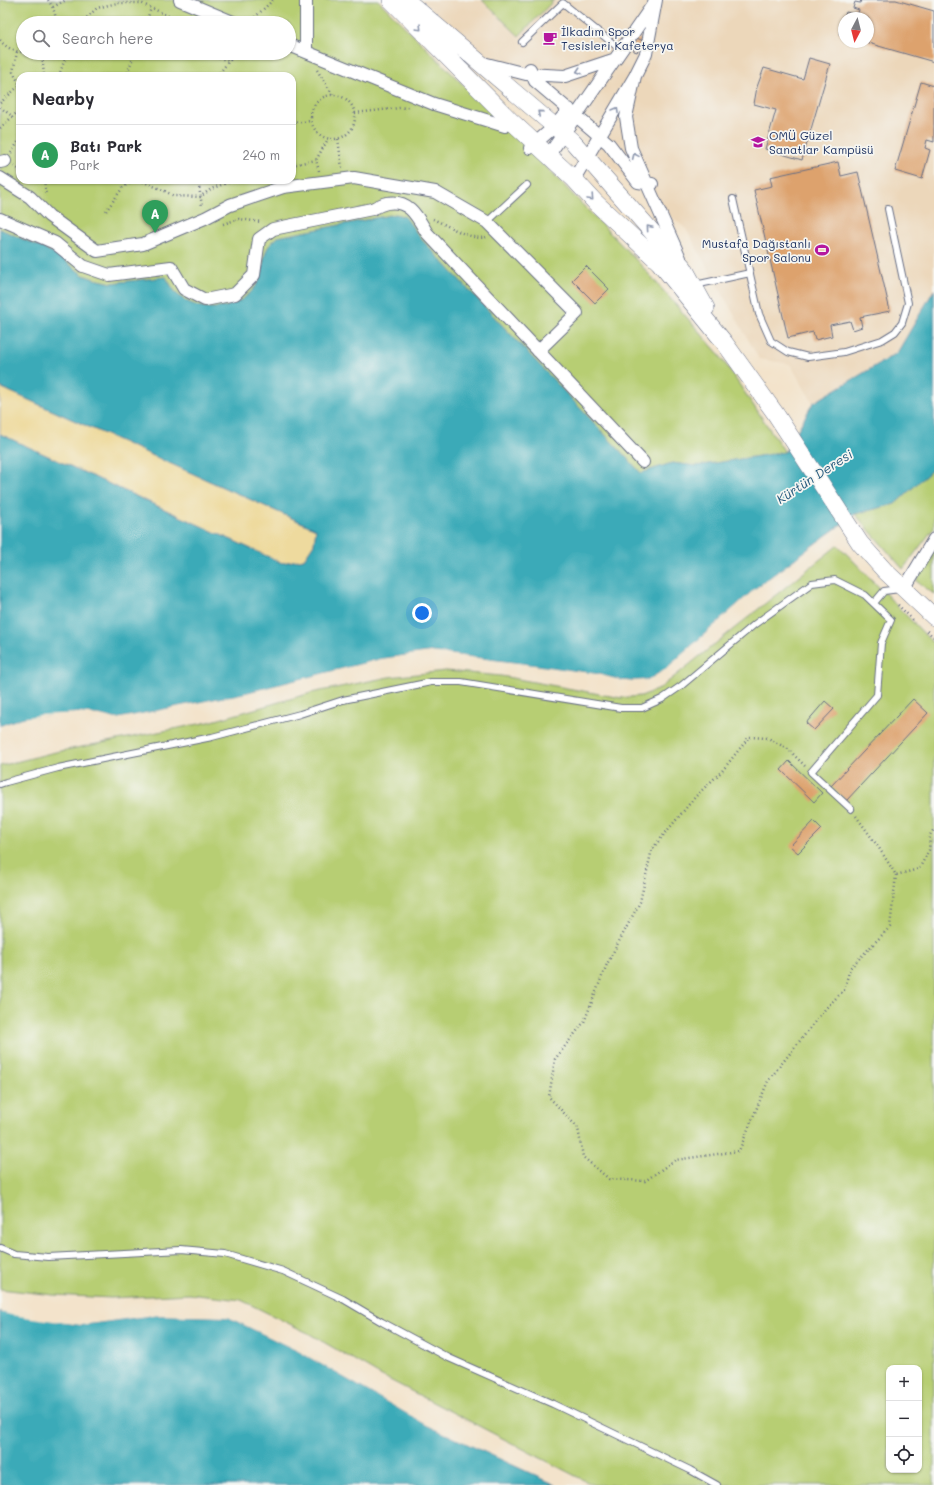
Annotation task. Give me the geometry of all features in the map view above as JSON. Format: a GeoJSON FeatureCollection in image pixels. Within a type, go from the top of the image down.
{"type":"FeatureCollection","features":[{"type":"Feature","properties":{"kind":"main road"},"geometry":{"type":"LineString","coordinates":[[391,0],[510,120],[532,146],[548,156],[574,179],[595,202],[659,262],[724,342],[775,414],[860,543],[885,571],[934,617]]}},
{"type":"Feature","properties":{"kind":"main road"},"geometry":{"type":"LineString","coordinates":[[406,0],[573,142],[588,158],[684,268],[724,342]]}},
{"type":"Feature","properties":{"kind":"street"},"geometry":{"type":"LineString","coordinates":[[180,0],[218,16]]}},
{"type":"Feature","properties":{"kind":"street"},"geometry":{"type":"LineString","coordinates":[[306,0],[306,52]]}},
{"type":"Feature","properties":{"kind":"street"},"geometry":{"type":"LineString","coordinates":[[548,156],[559,130],[619,55],[656,0]]}},
{"type":"Feature","properties":{"kind":"street"},"geometry":{"type":"LineString","coordinates":[[574,179],[588,158],[646,54],[656,0]]}},
{"type":"Feature","properties":{"kind":"street"},"geometry":{"type":"LineString","coordinates":[[296,48],[434,104],[505,126],[510,120]]}},
{"type":"Feature","properties":{"kind":"street"},"geometry":{"type":"LineString","coordinates":[[479,61],[503,68],[565,76],[619,55]]}},
{"type":"Feature","properties":{"kind":"street"},"geometry":{"type":"LineString","coordinates":[[531,72],[535,81],[609,144],[638,182],[651,184]]}},
{"type":"Feature","properties":{"kind":"street"},"geometry":{"type":"LineString","coordinates":[[635,76],[626,118],[631,148],[651,184],[684,268]]}},
{"type":"Feature","properties":{"kind":"street"},"geometry":{"type":"LineString","coordinates":[[532,146],[559,130]]}},
{"type":"Feature","properties":{"kind":"street"},"geometry":{"type":"LineString","coordinates":[[0,178],[30,196],[49,216],[97,250],[143,244],[205,218],[230,205],[284,187],[321,181],[354,178],[435,192],[487,222],[578,313],[538,351]]}},
{"type":"Feature","properties":{"kind":"street"},"geometry":{"type":"LineString","coordinates":[[0,219],[55,243],[83,266],[109,275],[171,267],[184,289],[205,300],[235,294],[254,275],[259,238],[273,229],[372,209],[386,203],[402,204],[414,211],[427,232],[643,462]]}},
{"type":"Feature","properties":{"kind":"street"},"geometry":{"type":"LineString","coordinates":[[904,589],[934,539]]}},
{"type":"Feature","properties":{"kind":"lane"},"geometry":{"type":"LineString","coordinates":[[522,42],[563,3],[619,55]]}},
{"type":"Feature","properties":{"kind":"lane"},"geometry":{"type":"LineString","coordinates":[[487,222],[526,185]]}},
{"type":"Feature","properties":{"kind":"lane"},"geometry":{"type":"LineString","coordinates":[[733,199],[759,314],[770,342],[788,352],[808,357],[844,352],[882,340],[895,332],[902,324],[908,303],[888,209]]}},
{"type":"Feature","properties":{"kind":"lane"},"geometry":{"type":"LineString","coordinates":[[694,285],[750,273]]}},
{"type":"Feature","properties":{"kind":"lane"},"geometry":{"type":"LineString","coordinates":[[0,784],[58,768],[212,737],[300,714],[343,700],[431,682],[461,682],[621,708],[642,708],[662,699],[681,686],[755,624],[812,583],[835,580],[865,595],[891,620],[881,643],[877,695],[811,772],[851,809]]}},
{"type":"Feature","properties":{"kind":"lane"},"geometry":{"type":"LineString","coordinates":[[874,603],[884,591],[904,589]]}},
{"type":"Feature","properties":{"kind":"lane"},"geometry":{"type":"LineString","coordinates":[[0,1248],[14,1254],[48,1257],[181,1250],[225,1254],[283,1272],[343,1299],[449,1358],[553,1404],[684,1467],[717,1485]]}},
{"type":"Feature","properties":{"kind":"path"},"geometry":{"type":"LineString","coordinates":[[48,0],[53,7],[55,16]]}},
{"type":"Feature","properties":{"kind":"path"},"geometry":{"type":"LineString","coordinates":[[53,7],[66,0]]}},
{"type":"Feature","properties":{"kind":"path"},"geometry":{"type":"LineString","coordinates":[[256,16],[273,0]]}},
{"type":"Feature","properties":{"kind":"path"},"geometry":{"type":"LineString","coordinates":[[88,16],[97,8],[117,2],[141,2],[168,16]]}},
{"type":"Feature","properties":{"kind":"path"},"geometry":{"type":"LineString","coordinates":[[148,16],[151,8]]}},
{"type":"Feature","properties":{"kind":"path"},"geometry":{"type":"LineString","coordinates":[[0,40],[3,44],[16,51]]}},
{"type":"Feature","properties":{"kind":"path"},"geometry":{"type":"LineString","coordinates":[[306,52],[333,95]]}},
{"type":"Feature","properties":{"kind":"path"},"geometry":{"type":"LineString","coordinates":[[16,57],[13,72],[16,78]]}},
{"type":"Feature","properties":{"kind":"path"},"geometry":{"type":"LineString","coordinates":[[43,60],[44,72]]}},
{"type":"Feature","properties":{"kind":"path"},"geometry":{"type":"LineString","coordinates":[[60,72],[64,60]]}},
{"type":"Feature","properties":{"kind":"path"},"geometry":{"type":"LineString","coordinates":[[128,72],[132,60]]}},
{"type":"Feature","properties":{"kind":"path"},"geometry":{"type":"LineString","coordinates":[[220,72],[230,60]]}},
{"type":"Feature","properties":{"kind":"path"},"geometry":{"type":"LineString","coordinates":[[0,103],[16,89]]}},
{"type":"Feature","properties":{"kind":"path"},"geometry":{"type":"LineString","coordinates":[[333,95],[347,100],[355,113],[355,121],[352,129],[346,135],[338,138],[328,139],[317,132],[311,121],[311,111],[316,103],[323,97],[333,95]]}},
{"type":"Feature","properties":{"kind":"path"},"geometry":{"type":"LineString","coordinates":[[355,113],[410,106]]}},
{"type":"Feature","properties":{"kind":"path"},"geometry":{"type":"LineString","coordinates":[[0,107],[12,116]]}},
{"type":"Feature","properties":{"kind":"path"},"geometry":{"type":"LineString","coordinates":[[0,128],[16,113]]}},
{"type":"Feature","properties":{"kind":"path"},"geometry":{"type":"LineString","coordinates":[[296,123],[311,121]]}},
{"type":"Feature","properties":{"kind":"path"},"geometry":{"type":"LineString","coordinates":[[321,181],[316,160],[328,139]]}},
{"type":"Feature","properties":{"kind":"path"},"geometry":{"type":"LineString","coordinates":[[296,164],[316,160]]}},
{"type":"Feature","properties":{"kind":"path"},"geometry":{"type":"LineString","coordinates":[[106,211],[123,187],[129,184]]}},
{"type":"Feature","properties":{"kind":"path"},"geometry":{"type":"LineString","coordinates":[[148,184],[174,196],[200,197],[211,189],[224,184]]}},
{"type":"Feature","properties":{"kind":"path"},"geometry":{"type":"LineString","coordinates":[[423,226],[430,218],[468,236],[483,238],[497,232]]}},
{"type":"Feature","properties":{"kind":"path"},"geometry":{"type":"LineString","coordinates":[[220,224],[239,219],[265,223],[273,229]]}},
{"type":"Feature","properties":{"kind":"path"},"geometry":{"type":"LineString","coordinates":[[811,772],[788,749],[768,738],[749,737],[722,771],[696,796],[652,849],[640,902],[607,964],[584,1022],[554,1059],[549,1097],[578,1128],[582,1157],[609,1179],[645,1181],[675,1160],[739,1151],[768,1081],[826,1008],[844,990],[850,968],[890,927],[896,875],[851,809]]}},
{"type":"Feature","properties":{"kind":"path"},"geometry":{"type":"LineString","coordinates":[[896,875],[919,869],[929,850],[930,835],[934,828]]}},
{"type":"Feature","properties":{"kind":"shaded area","name":"OMÜ Güzel Sanatlar Kampüsü"},"geometry":{"type":"Polygon","coordinates":[[[422,0],[934,0],[934,291],[897,353],[813,403],[790,364],[759,359],[686,229],[480,54],[422,0]]]}},
{"type":"Feature","properties":{"kind":"green space"},"geometry":{"type":"Polygon","coordinates":[[[0,0],[378,0],[550,171],[640,264],[718,353],[785,452],[696,466],[672,463],[641,473],[421,239],[405,217],[396,214],[278,237],[271,244],[265,254],[261,276],[256,286],[240,301],[220,308],[210,308],[189,303],[180,297],[166,277],[112,283],[83,275],[56,254],[0,229],[0,0]]]}},
{"type":"Feature","properties":{"kind":"green space"},"geometry":{"type":"Polygon","coordinates":[[[482,0],[554,0],[519,36],[482,0]]]}},
{"type":"Feature","properties":{"kind":"green space"},"geometry":{"type":"Polygon","coordinates":[[[934,468],[934,528],[903,569],[855,514],[895,504],[934,468]]]}},
{"type":"Feature","properties":{"kind":"green space"},"geometry":{"type":"Polygon","coordinates":[[[838,545],[934,644],[934,1485],[593,1485],[380,1375],[308,1333],[241,1300],[189,1294],[111,1298],[53,1295],[0,1289],[0,766],[51,753],[209,722],[311,693],[389,677],[446,671],[501,676],[621,698],[641,696],[659,689],[838,545]]]}},
{"type":"Feature","properties":{"kind":"green space"},"geometry":{"type":"Polygon","coordinates":[[[934,548],[934,594],[916,581],[934,548]]]}},
{"type":"Feature","properties":{"kind":"sand"},"geometry":{"type":"Polygon","coordinates":[[[0,387],[316,529],[314,544],[304,559],[282,563],[0,434],[0,387]]]}},
{"type":"Feature","properties":{"kind":"water","name":"Kürtün Deresi"},"geometry":{"type":"Polygon","coordinates":[[[396,214],[405,217],[421,239],[641,473],[672,463],[696,466],[785,452],[813,403],[897,353],[934,290],[934,468],[895,504],[855,514],[756,588],[666,669],[648,680],[624,681],[597,674],[430,652],[381,659],[246,693],[116,719],[100,715],[78,713],[22,718],[0,726],[0,434],[282,563],[304,559],[314,544],[316,529],[0,387],[0,229],[56,254],[83,275],[94,279],[112,283],[166,277],[180,297],[189,303],[210,308],[220,308],[240,301],[256,286],[261,276],[265,254],[271,244],[278,237],[396,214]]]}},
{"type":"Feature","properties":{"kind":"water"},"geometry":{"type":"Polygon","coordinates":[[[0,1312],[81,1325],[154,1315],[228,1317],[300,1352],[427,1425],[556,1485],[0,1485],[0,1312]]]}},
{"type":"Feature","properties":{"kind":"pier"},"geometry":{"type":"Polygon","coordinates":[[[829,534],[830,535],[822,542],[757,589],[667,670],[649,682],[624,683],[596,676],[430,654],[382,661],[246,695],[116,721],[100,717],[78,715],[40,717],[22,720],[0,728],[0,726],[22,718],[40,715],[78,713],[100,715],[116,719],[246,693],[381,659],[430,652],[597,674],[624,681],[648,680],[666,669],[756,588],[829,534]]]}},
{"type":"Feature","properties":{"kind":"pier"},"geometry":{"type":"Polygon","coordinates":[[[0,1310],[81,1323],[154,1313],[229,1316],[301,1350],[428,1423],[558,1485],[427,1425],[300,1352],[228,1317],[154,1315],[81,1325],[11,1315],[0,1312],[0,1310]]]}},
{"type":"Feature","properties":{"kind":"building"},"geometry":{"type":"Polygon","coordinates":[[[861,0],[896,0],[934,11],[934,62],[874,45],[874,12],[858,12],[859,10],[853,8],[855,2],[860,3],[861,0]]]}},
{"type":"Feature","properties":{"kind":"building"},"geometry":{"type":"Polygon","coordinates":[[[637,38],[645,42],[637,52],[634,51],[632,45],[637,38]]]}},
{"type":"Feature","properties":{"kind":"building"},"geometry":{"type":"Polygon","coordinates":[[[809,58],[830,64],[802,160],[765,149],[776,110],[754,104],[757,87],[764,68],[803,79],[809,58]]]}},
{"type":"Feature","properties":{"kind":"building"},"geometry":{"type":"Polygon","coordinates":[[[921,82],[934,86],[934,142],[927,140],[925,148],[930,150],[922,179],[895,171],[921,82]]]}},
{"type":"Feature","properties":{"kind":"building","name":"Mustafa Dağıstanlı Spor Salonu"},"geometry":{"type":"Polygon","coordinates":[[[838,162],[841,176],[858,172],[890,311],[860,317],[862,327],[853,330],[850,321],[830,325],[832,336],[815,340],[813,332],[788,338],[754,190],[772,186],[770,177],[838,162]]]}},
{"type":"Feature","properties":{"kind":"building"},"geometry":{"type":"Polygon","coordinates":[[[586,266],[609,289],[595,303],[572,280],[586,266]]]}},
{"type":"Feature","properties":{"kind":"building"},"geometry":{"type":"Polygon","coordinates":[[[913,699],[928,713],[846,801],[831,786],[913,699]]]}},
{"type":"Feature","properties":{"kind":"building"},"geometry":{"type":"Polygon","coordinates":[[[825,701],[834,709],[814,730],[806,723],[825,701]]]}},
{"type":"Feature","properties":{"kind":"building"},"geometry":{"type":"Polygon","coordinates":[[[789,761],[822,793],[814,802],[781,770],[789,761]]]}},
{"type":"Feature","properties":{"kind":"building"},"geometry":{"type":"Polygon","coordinates":[[[814,821],[822,829],[798,853],[790,846],[814,821]]]}},
{"type":"Feature","properties":{"kind":"place","name":"İlkadım Spor Tesisleri Kafeterya"},"geometry":{"type":"Point","coordinates":[550,38]}},
{"type":"Feature","properties":{"kind":"place","name":"OMÜ Güzel Sanatlar Kampüsü"},"geometry":{"type":"Point","coordinates":[758,142]}},
{"type":"Feature","properties":{"kind":"place","name":"Batı Park"},"geometry":{"type":"Point","coordinates":[155,233]}},
{"type":"Feature","properties":{"kind":"place","name":"Mustafa Dağıstanlı Spor Salonu"},"geometry":{"type":"Point","coordinates":[822,250]}}]}
